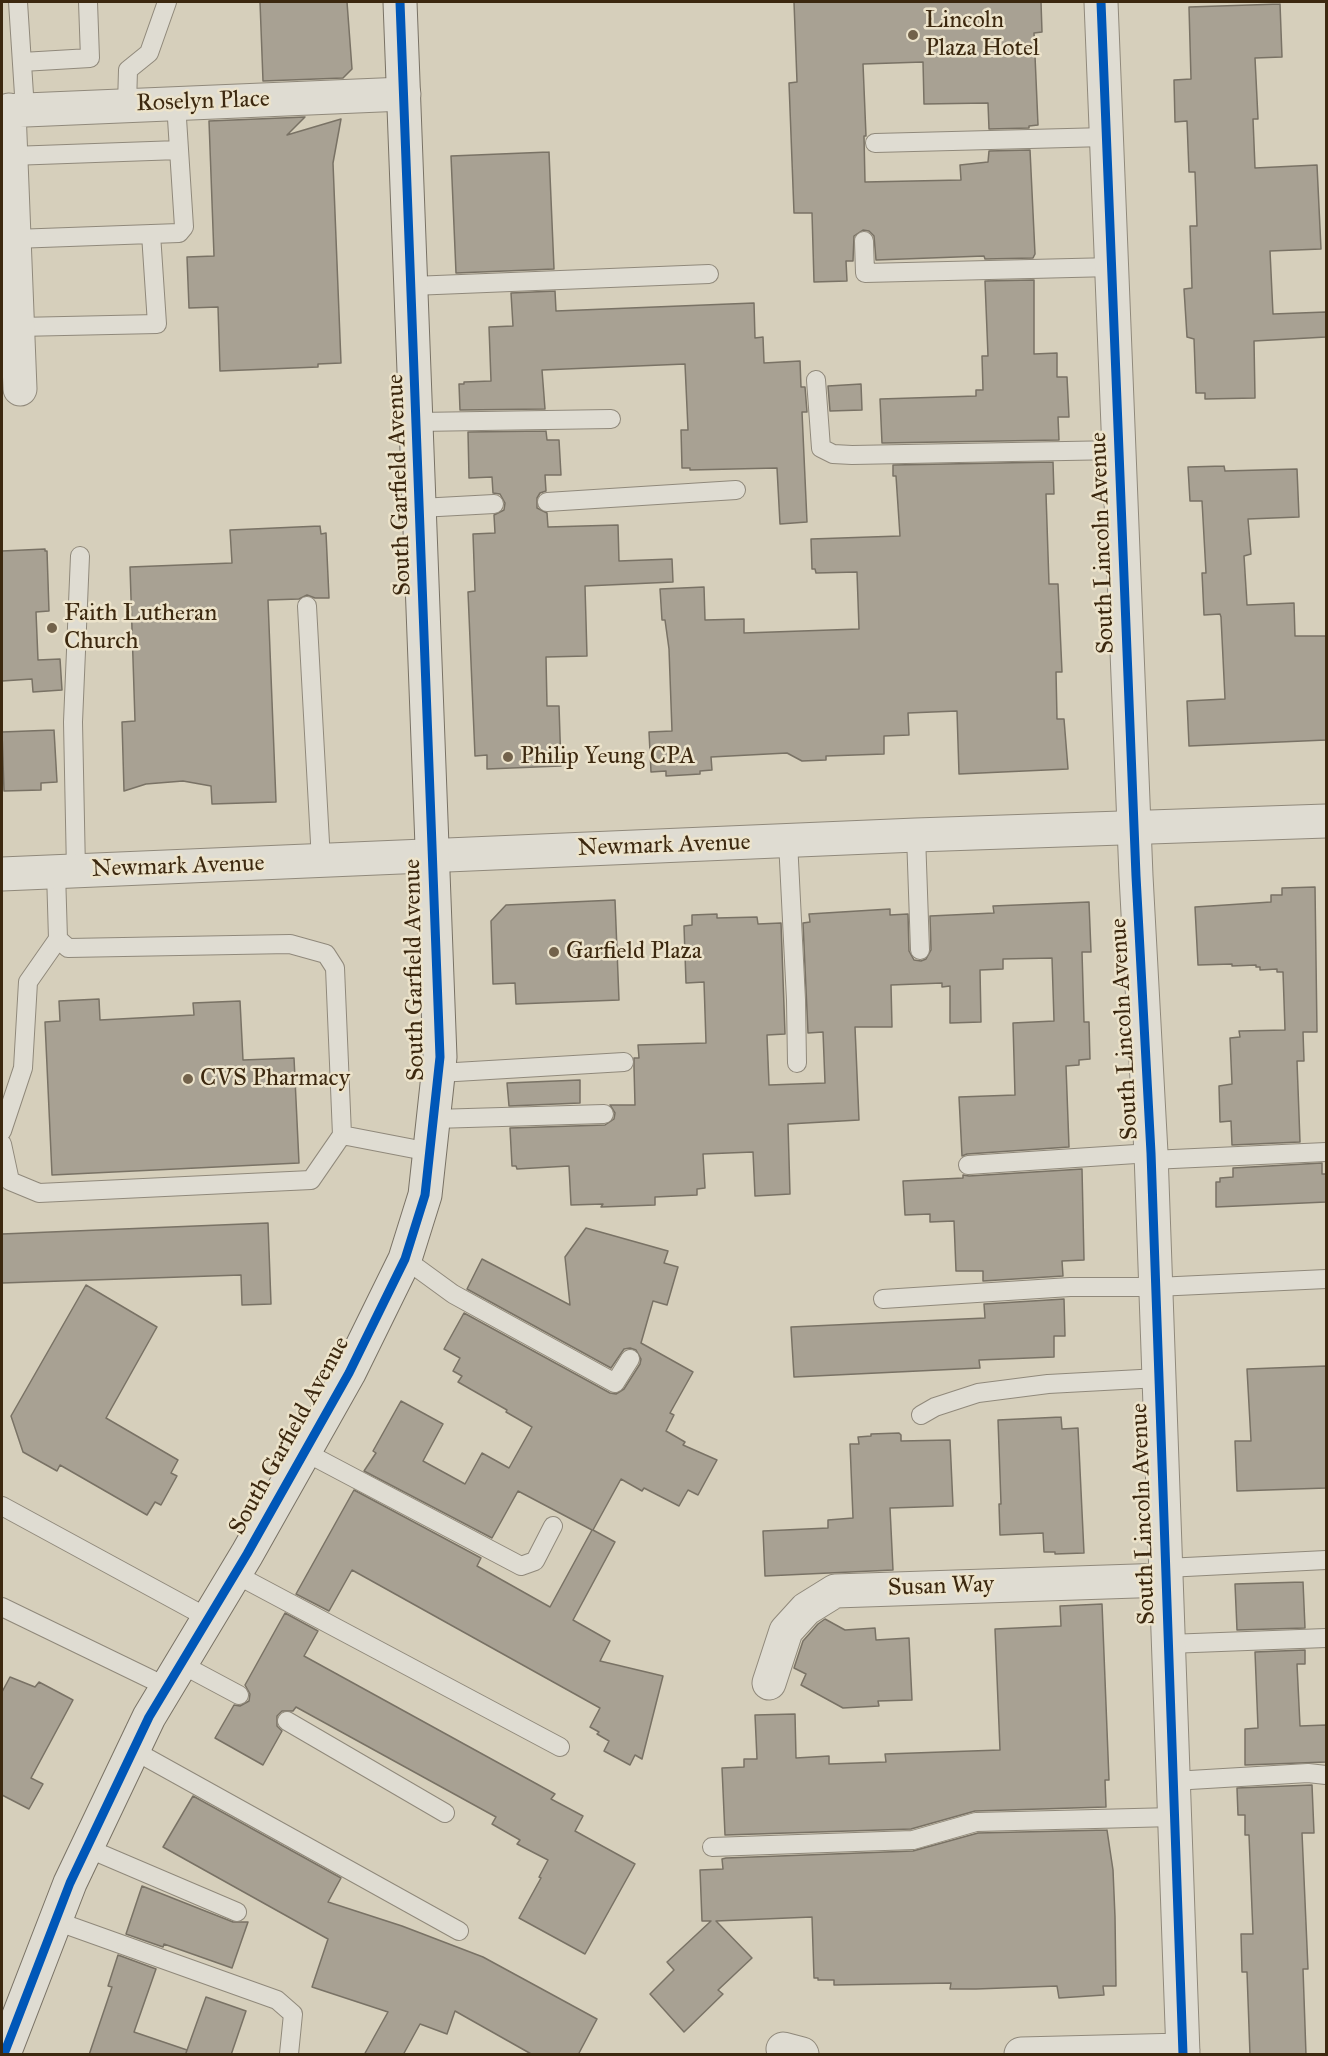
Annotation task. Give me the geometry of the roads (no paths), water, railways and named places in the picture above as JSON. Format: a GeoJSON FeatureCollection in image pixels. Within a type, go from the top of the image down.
{"type":"FeatureCollection","features":[{"type":"Feature","properties":{"kind":"street","name":"South Garfield Avenue"},"geometry":{"type":"LineString","coordinates":[[4,2055],[70,1882],[133,1750],[149,1718],[235,1574],[349,1373],[405,1259],[426,1195],[440,1057],[400,2]]}},
{"type":"Feature","properties":{"kind":"street","name":"South Lincoln Avenue"},"geometry":{"type":"LineString","coordinates":[[1101,2],[1134,828],[1151,1156],[1183,2052]]}},
{"type":"Feature","properties":{"kind":"street","name":"Roselyn Place"},"geometry":{"type":"LineString","coordinates":[[12,110],[404,94]]}},
{"type":"Feature","properties":{"kind":"street"},"geometry":{"type":"LineString","coordinates":[[12,110],[11,156],[20,389]]}},
{"type":"Feature","properties":{"kind":"street","name":"Newmark Avenue"},"geometry":{"type":"LineString","coordinates":[[2,874],[916,835],[1326,821]]}},
{"type":"Feature","properties":{"kind":"street","name":"Susan Way"},"geometry":{"type":"LineString","coordinates":[[769,1683],[786,1631],[806,1609],[835,1591],[1166,1574]]}},
{"type":"Feature","properties":{"kind":"street"},"geometry":{"type":"LineString","coordinates":[[1021,2055],[1183,2052]]}},
{"type":"Feature","properties":{"kind":"lane"},"geometry":{"type":"LineString","coordinates":[[12,110],[22,62],[18,2]]}},
{"type":"Feature","properties":{"kind":"lane"},"geometry":{"type":"LineString","coordinates":[[22,62],[90,58],[88,2]]}},
{"type":"Feature","properties":{"kind":"lane"},"geometry":{"type":"LineString","coordinates":[[127,105],[128,70],[149,53],[167,2]]}},
{"type":"Feature","properties":{"kind":"lane"},"geometry":{"type":"LineString","coordinates":[[14,239],[179,233],[184,226],[176,103]]}},
{"type":"Feature","properties":{"kind":"lane"},"geometry":{"type":"LineString","coordinates":[[875,143],[1106,137]]}},
{"type":"Feature","properties":{"kind":"lane"},"geometry":{"type":"LineString","coordinates":[[11,156],[179,150]]}},
{"type":"Feature","properties":{"kind":"lane"},"geometry":{"type":"LineString","coordinates":[[18,327],[156,324],[151,234]]}},
{"type":"Feature","properties":{"kind":"lane"},"geometry":{"type":"LineString","coordinates":[[864,241],[865,273],[1113,267]]}},
{"type":"Feature","properties":{"kind":"lane"},"geometry":{"type":"LineString","coordinates":[[412,286],[709,274]]}},
{"type":"Feature","properties":{"kind":"lane"},"geometry":{"type":"LineString","coordinates":[[816,380],[821,448],[833,454],[1119,450]]}},
{"type":"Feature","properties":{"kind":"lane"},"geometry":{"type":"LineString","coordinates":[[417,422],[611,419]]}},
{"type":"Feature","properties":{"kind":"lane"},"geometry":{"type":"LineString","coordinates":[[547,502],[736,490]]}},
{"type":"Feature","properties":{"kind":"lane"},"geometry":{"type":"LineString","coordinates":[[420,507],[494,504]]}},
{"type":"Feature","properties":{"kind":"lane"},"geometry":{"type":"LineString","coordinates":[[2,1131],[5,1109],[23,1068],[28,982],[58,939],[66,871],[80,556]]}},
{"type":"Feature","properties":{"kind":"lane"},"geometry":{"type":"LineString","coordinates":[[308,606],[321,861]]}},
{"type":"Feature","properties":{"kind":"lane"},"geometry":{"type":"LineString","coordinates":[[916,835],[920,950]]}},
{"type":"Feature","properties":{"kind":"lane"},"geometry":{"type":"LineString","coordinates":[[788,841],[797,1063]]}},
{"type":"Feature","properties":{"kind":"lane"},"geometry":{"type":"LineString","coordinates":[[2,1144],[6,1181],[39,1193],[311,1180],[342,1135],[335,968],[326,954],[290,944],[68,948],[58,939]]}},
{"type":"Feature","properties":{"kind":"lane"},"geometry":{"type":"LineString","coordinates":[[439,1073],[624,1062]]}},
{"type":"Feature","properties":{"kind":"lane"},"geometry":{"type":"LineString","coordinates":[[434,1119],[604,1114]]}},
{"type":"Feature","properties":{"kind":"lane"},"geometry":{"type":"LineString","coordinates":[[342,1135],[430,1152]]}},
{"type":"Feature","properties":{"kind":"lane"},"geometry":{"type":"LineString","coordinates":[[968,1165],[1151,1156],[1326,1152]]}},
{"type":"Feature","properties":{"kind":"lane"},"geometry":{"type":"LineString","coordinates":[[405,1259],[453,1294],[615,1383],[630,1359]]}},
{"type":"Feature","properties":{"kind":"lane"},"geometry":{"type":"LineString","coordinates":[[883,1299],[1070,1287],[1155,1287],[1326,1279]]}},
{"type":"Feature","properties":{"kind":"lane"},"geometry":{"type":"LineString","coordinates":[[921,1415],[935,1407],[978,1393],[1048,1384],[1159,1378]]}},
{"type":"Feature","properties":{"kind":"lane"},"geometry":{"type":"LineString","coordinates":[[305,1452],[521,1566],[535,1561],[553,1526]]}},
{"type":"Feature","properties":{"kind":"lane"},"geometry":{"type":"LineString","coordinates":[[2,1506],[208,1618]]}},
{"type":"Feature","properties":{"kind":"lane"},"geometry":{"type":"LineString","coordinates":[[1166,1574],[1326,1560]]}},
{"type":"Feature","properties":{"kind":"lane"},"geometry":{"type":"LineString","coordinates":[[235,1574],[560,1747]]}},
{"type":"Feature","properties":{"kind":"lane"},"geometry":{"type":"LineString","coordinates":[[2,1607],[174,1675],[239,1695]]}},
{"type":"Feature","properties":{"kind":"lane"},"geometry":{"type":"LineString","coordinates":[[1168,1644],[1326,1638]]}},
{"type":"Feature","properties":{"kind":"lane"},"geometry":{"type":"LineString","coordinates":[[287,1721],[445,1814]]}},
{"type":"Feature","properties":{"kind":"lane"},"geometry":{"type":"LineString","coordinates":[[133,1750],[459,1931]]}},
{"type":"Feature","properties":{"kind":"lane"},"geometry":{"type":"LineString","coordinates":[[1173,1781],[1308,1773],[1326,1775]]}},
{"type":"Feature","properties":{"kind":"lane"},"geometry":{"type":"LineString","coordinates":[[712,1847],[913,1840],[976,1822],[1174,1817]]}},
{"type":"Feature","properties":{"kind":"lane"},"geometry":{"type":"LineString","coordinates":[[87,1848],[237,1912]]}},
{"type":"Feature","properties":{"kind":"lane"},"geometry":{"type":"LineString","coordinates":[[56,1921],[277,2000],[293,2014],[289,2055]]}},
{"type":"Feature","properties":{"kind":"place","name":"Lincoln Plaza Hotel"},"geometry":{"type":"Point","coordinates":[913,35]}},
{"type":"Feature","properties":{"kind":"place","name":"Faith Lutheran Church"},"geometry":{"type":"Point","coordinates":[52,628]}},
{"type":"Feature","properties":{"kind":"place","name":"Philip Yeung CPA"},"geometry":{"type":"Point","coordinates":[508,757]}},
{"type":"Feature","properties":{"kind":"place","name":"Garfield Plaza"},"geometry":{"type":"Point","coordinates":[554,952]}},
{"type":"Feature","properties":{"kind":"place","name":"CVS Pharmacy"},"geometry":{"type":"Point","coordinates":[188,1079]}}]}
